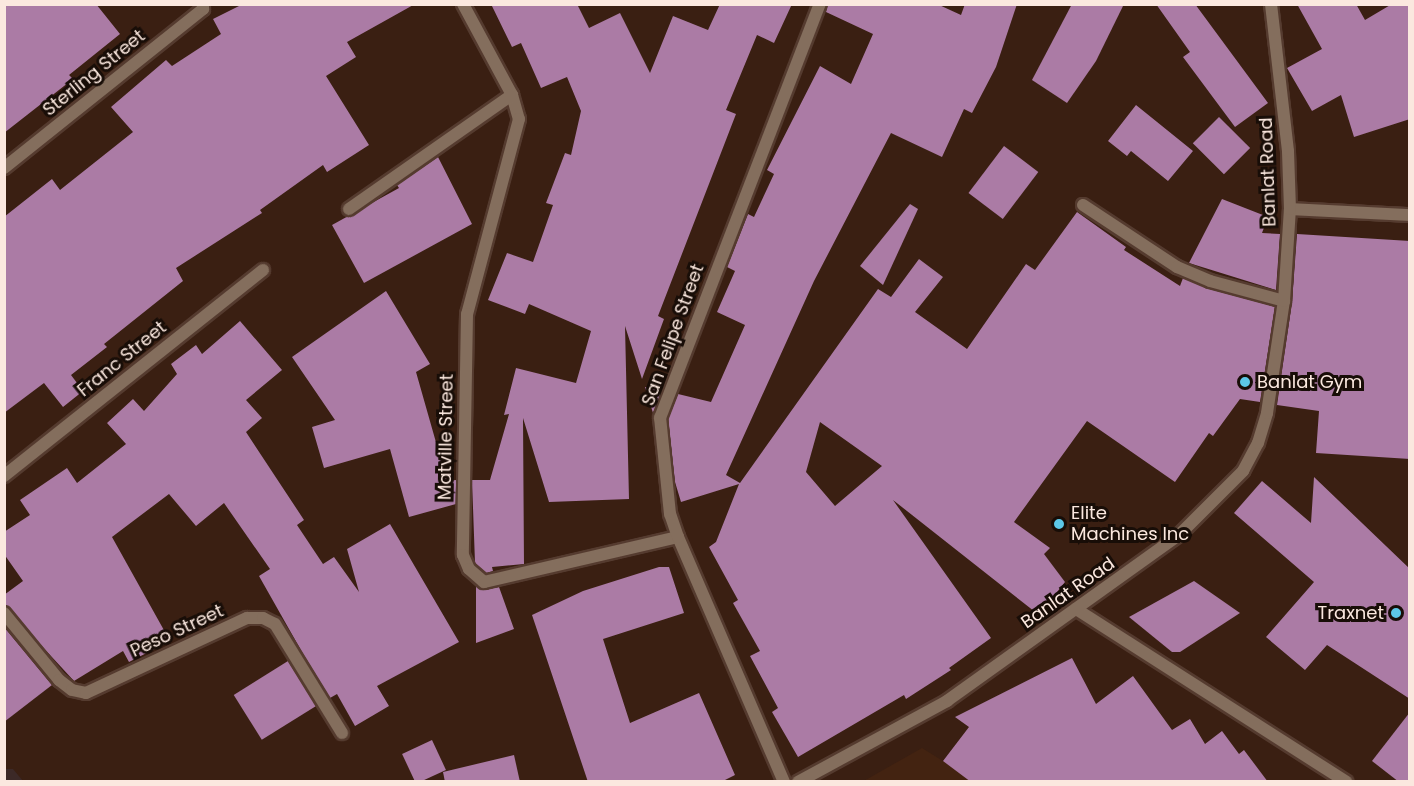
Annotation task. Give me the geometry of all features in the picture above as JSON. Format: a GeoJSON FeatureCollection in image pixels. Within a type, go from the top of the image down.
{"type":"FeatureCollection","features":[{"type":"Feature","properties":{"kind":"street","name":"Sterling Street"},"geometry":{"type":"LineString","coordinates":[[4,168],[203,9],[203,4]]}},
{"type":"Feature","properties":{"kind":"street","name":"Matville Street"},"geometry":{"type":"LineString","coordinates":[[463,4],[512,95],[519,119],[467,314],[463,555],[469,569],[484,582],[678,537]]}},
{"type":"Feature","properties":{"kind":"street","name":"San Felipe Street"},"geometry":{"type":"LineString","coordinates":[[784,782],[670,514],[660,418],[820,4]]}},
{"type":"Feature","properties":{"kind":"street","name":"Banlat Road"},"geometry":{"type":"LineString","coordinates":[[798,782],[947,700],[1179,535],[1243,471],[1258,443],[1267,413],[1284,301],[1290,209],[1284,90],[1271,4]]}},
{"type":"Feature","properties":{"kind":"street"},"geometry":{"type":"LineString","coordinates":[[349,209],[512,95]]}},
{"type":"Feature","properties":{"kind":"street"},"geometry":{"type":"LineString","coordinates":[[1083,205],[1177,267],[1210,281],[1284,301]]}},
{"type":"Feature","properties":{"kind":"street"},"geometry":{"type":"LineString","coordinates":[[1290,209],[1410,215]]}},
{"type":"Feature","properties":{"kind":"street","name":"Franc Street"},"geometry":{"type":"LineString","coordinates":[[4,476],[263,270]]}},
{"type":"Feature","properties":{"kind":"street"},"geometry":{"type":"LineString","coordinates":[[1076,609],[1346,782]]}},
{"type":"Feature","properties":{"kind":"street","name":"Peso Street"},"geometry":{"type":"LineString","coordinates":[[4,613],[59,680],[72,690],[86,693],[247,618],[263,618],[275,624],[342,733]]}},
{"type":"Feature","properties":{"kind":"shaded area"},"geometry":{"type":"Polygon","coordinates":[[[922,748],[975,781],[862,782],[922,748]]]}},
{"type":"Feature","properties":{"kind":"shaded area"},"geometry":{"type":"Polygon","coordinates":[[[4,769],[13,769],[23,781],[5,781],[4,769]]]}},
{"type":"Feature","properties":{"kind":"building"},"geometry":{"type":"Polygon","coordinates":[[[4,4],[96,4],[120,34],[69,75],[73,79],[4,133],[4,4]]]}},
{"type":"Feature","properties":{"kind":"building"},"geometry":{"type":"Polygon","coordinates":[[[243,4],[415,4],[347,42],[356,57],[326,76],[369,145],[327,172],[323,165],[260,210],[262,213],[176,268],[183,281],[104,344],[107,347],[71,375],[83,391],[63,407],[44,383],[4,413],[4,217],[52,179],[60,190],[133,132],[111,107],[166,60],[172,66],[221,34],[213,19],[243,4]]]}},
{"type":"Feature","properties":{"kind":"building"},"geometry":{"type":"Polygon","coordinates":[[[491,4],[577,4],[589,28],[620,13],[650,73],[673,16],[708,30],[720,4],[792,4],[774,43],[757,35],[726,110],[736,114],[658,316],[664,319],[642,379],[625,326],[629,499],[549,502],[523,418],[524,564],[492,567],[493,571],[486,573],[475,563],[472,480],[490,480],[509,414],[504,415],[516,368],[576,383],[591,331],[529,304],[525,314],[488,300],[507,253],[533,262],[553,205],[546,203],[565,153],[571,155],[581,111],[567,77],[541,88],[521,43],[512,47],[491,4]]]}},
{"type":"Feature","properties":{"kind":"building"},"geometry":{"type":"Polygon","coordinates":[[[828,4],[937,4],[961,15],[965,4],[1017,4],[996,67],[972,113],[964,109],[942,157],[891,133],[814,281],[726,475],[740,483],[878,289],[891,297],[919,259],[943,277],[915,312],[967,349],[1026,264],[1035,270],[1077,212],[1126,247],[1124,250],[1180,286],[1183,278],[1275,307],[1260,402],[1240,399],[1213,436],[1209,433],[1175,482],[1087,421],[1014,522],[1050,548],[1044,554],[1065,582],[1039,615],[893,500],[991,638],[949,668],[951,670],[906,699],[904,695],[798,757],[772,712],[778,708],[750,656],[760,651],[733,603],[738,600],[709,547],[716,542],[739,484],[681,502],[675,482],[668,419],[678,394],[711,402],[745,325],[717,312],[735,271],[727,267],[748,214],[754,217],[774,174],[767,170],[820,66],[851,84],[873,34],[826,12],[828,4]],[[820,422],[806,472],[835,506],[882,466],[820,422]]]}},
{"type":"Feature","properties":{"kind":"building"},"geometry":{"type":"Polygon","coordinates":[[[1072,4],[1124,4],[1096,61],[1067,103],[1032,80],[1072,4]]]}},
{"type":"Feature","properties":{"kind":"building"},"geometry":{"type":"Polygon","coordinates":[[[1156,4],[1195,4],[1268,103],[1235,127],[1183,57],[1190,52],[1156,4]]]}},
{"type":"Feature","properties":{"kind":"building"},"geometry":{"type":"Polygon","coordinates":[[[1297,4],[1356,4],[1365,20],[1392,4],[1410,4],[1410,119],[1354,137],[1341,95],[1312,111],[1287,68],[1322,49],[1297,4]]]}},
{"type":"Feature","properties":{"kind":"building"},"geometry":{"type":"Polygon","coordinates":[[[1136,105],[1193,151],[1168,181],[1131,151],[1127,156],[1108,141],[1136,105]]]}},
{"type":"Feature","properties":{"kind":"building"},"geometry":{"type":"Polygon","coordinates":[[[1219,117],[1250,148],[1224,174],[1193,143],[1219,117]]]}},
{"type":"Feature","properties":{"kind":"building"},"geometry":{"type":"Polygon","coordinates":[[[1004,146],[1038,172],[1003,219],[968,193],[1004,146]]]}},
{"type":"Feature","properties":{"kind":"building"},"geometry":{"type":"Polygon","coordinates":[[[438,157],[472,224],[364,283],[332,225],[399,188],[397,185],[438,157]]]}},
{"type":"Feature","properties":{"kind":"building"},"geometry":{"type":"Polygon","coordinates":[[[1222,199],[1268,217],[1262,233],[1280,234],[1276,290],[1189,263],[1222,199]]]}},
{"type":"Feature","properties":{"kind":"building"},"geometry":{"type":"Polygon","coordinates":[[[910,204],[918,209],[883,285],[860,266],[910,204]]]}},
{"type":"Feature","properties":{"kind":"building"},"geometry":{"type":"Polygon","coordinates":[[[1297,234],[1410,241],[1410,459],[1316,453],[1319,411],[1277,405],[1292,302],[1297,234]]]}},
{"type":"Feature","properties":{"kind":"building"},"geometry":{"type":"Polygon","coordinates":[[[386,291],[430,364],[416,372],[447,481],[456,480],[456,504],[409,517],[390,449],[324,468],[312,427],[335,420],[292,357],[386,291]]]}},
{"type":"Feature","properties":{"kind":"building"},"geometry":{"type":"Polygon","coordinates":[[[240,321],[282,370],[246,400],[262,418],[246,432],[304,520],[297,525],[323,564],[334,557],[359,592],[347,549],[390,524],[459,642],[377,686],[389,706],[355,726],[337,694],[330,698],[302,652],[259,576],[270,569],[224,503],[196,526],[169,494],[112,537],[170,641],[129,662],[123,651],[74,681],[4,605],[4,595],[23,581],[4,554],[4,532],[30,515],[20,500],[67,468],[77,483],[126,444],[107,423],[133,399],[144,411],[177,374],[171,364],[196,345],[202,354],[240,321]]]}},
{"type":"Feature","properties":{"kind":"building"},"geometry":{"type":"Polygon","coordinates":[[[645,387],[662,390],[653,413],[645,387]]]}},
{"type":"Feature","properties":{"kind":"building"},"geometry":{"type":"Polygon","coordinates":[[[1314,477],[1410,569],[1410,699],[1327,645],[1305,670],[1266,637],[1314,582],[1234,513],[1262,481],[1311,523],[1314,477]]]}},
{"type":"Feature","properties":{"kind":"building"},"geometry":{"type":"Polygon","coordinates":[[[659,567],[669,567],[684,613],[603,639],[630,723],[699,693],[735,775],[721,782],[588,782],[532,615],[583,591],[659,567]]]}},
{"type":"Feature","properties":{"kind":"building"},"geometry":{"type":"Polygon","coordinates":[[[1194,581],[1240,613],[1180,652],[1172,652],[1129,617],[1194,581]]]}},
{"type":"Feature","properties":{"kind":"building"},"geometry":{"type":"Polygon","coordinates":[[[476,586],[483,590],[499,587],[514,629],[476,643],[476,586]]]}},
{"type":"Feature","properties":{"kind":"building"},"geometry":{"type":"Polygon","coordinates":[[[4,627],[52,685],[4,722],[4,627]]]}},
{"type":"Feature","properties":{"kind":"building"},"geometry":{"type":"Polygon","coordinates":[[[1072,658],[1096,704],[1133,676],[1172,730],[1190,719],[1205,744],[1222,731],[1239,754],[1244,750],[1268,782],[971,782],[943,761],[969,727],[955,717],[1072,658]]]}},
{"type":"Feature","properties":{"kind":"building"},"geometry":{"type":"Polygon","coordinates":[[[288,661],[316,706],[262,740],[234,695],[288,661]]]}},
{"type":"Feature","properties":{"kind":"building"},"geometry":{"type":"Polygon","coordinates":[[[1410,712],[1410,782],[1399,782],[1372,761],[1410,712]]]}},
{"type":"Feature","properties":{"kind":"building"},"geometry":{"type":"Polygon","coordinates":[[[432,740],[446,770],[415,782],[402,754],[432,740]]]}},
{"type":"Feature","properties":{"kind":"building"},"geometry":{"type":"Polygon","coordinates":[[[514,755],[520,782],[445,782],[443,772],[514,755]]]}},
{"type":"Feature","properties":{"kind":"place","name":"Banlat Gym"},"geometry":{"type":"Point","coordinates":[1245,382]}},
{"type":"Feature","properties":{"kind":"place","name":"Elite Machines Inc"},"geometry":{"type":"Point","coordinates":[1059,524]}},
{"type":"Feature","properties":{"kind":"place","name":"Traxnet"},"geometry":{"type":"Point","coordinates":[1396,613]}}]}
